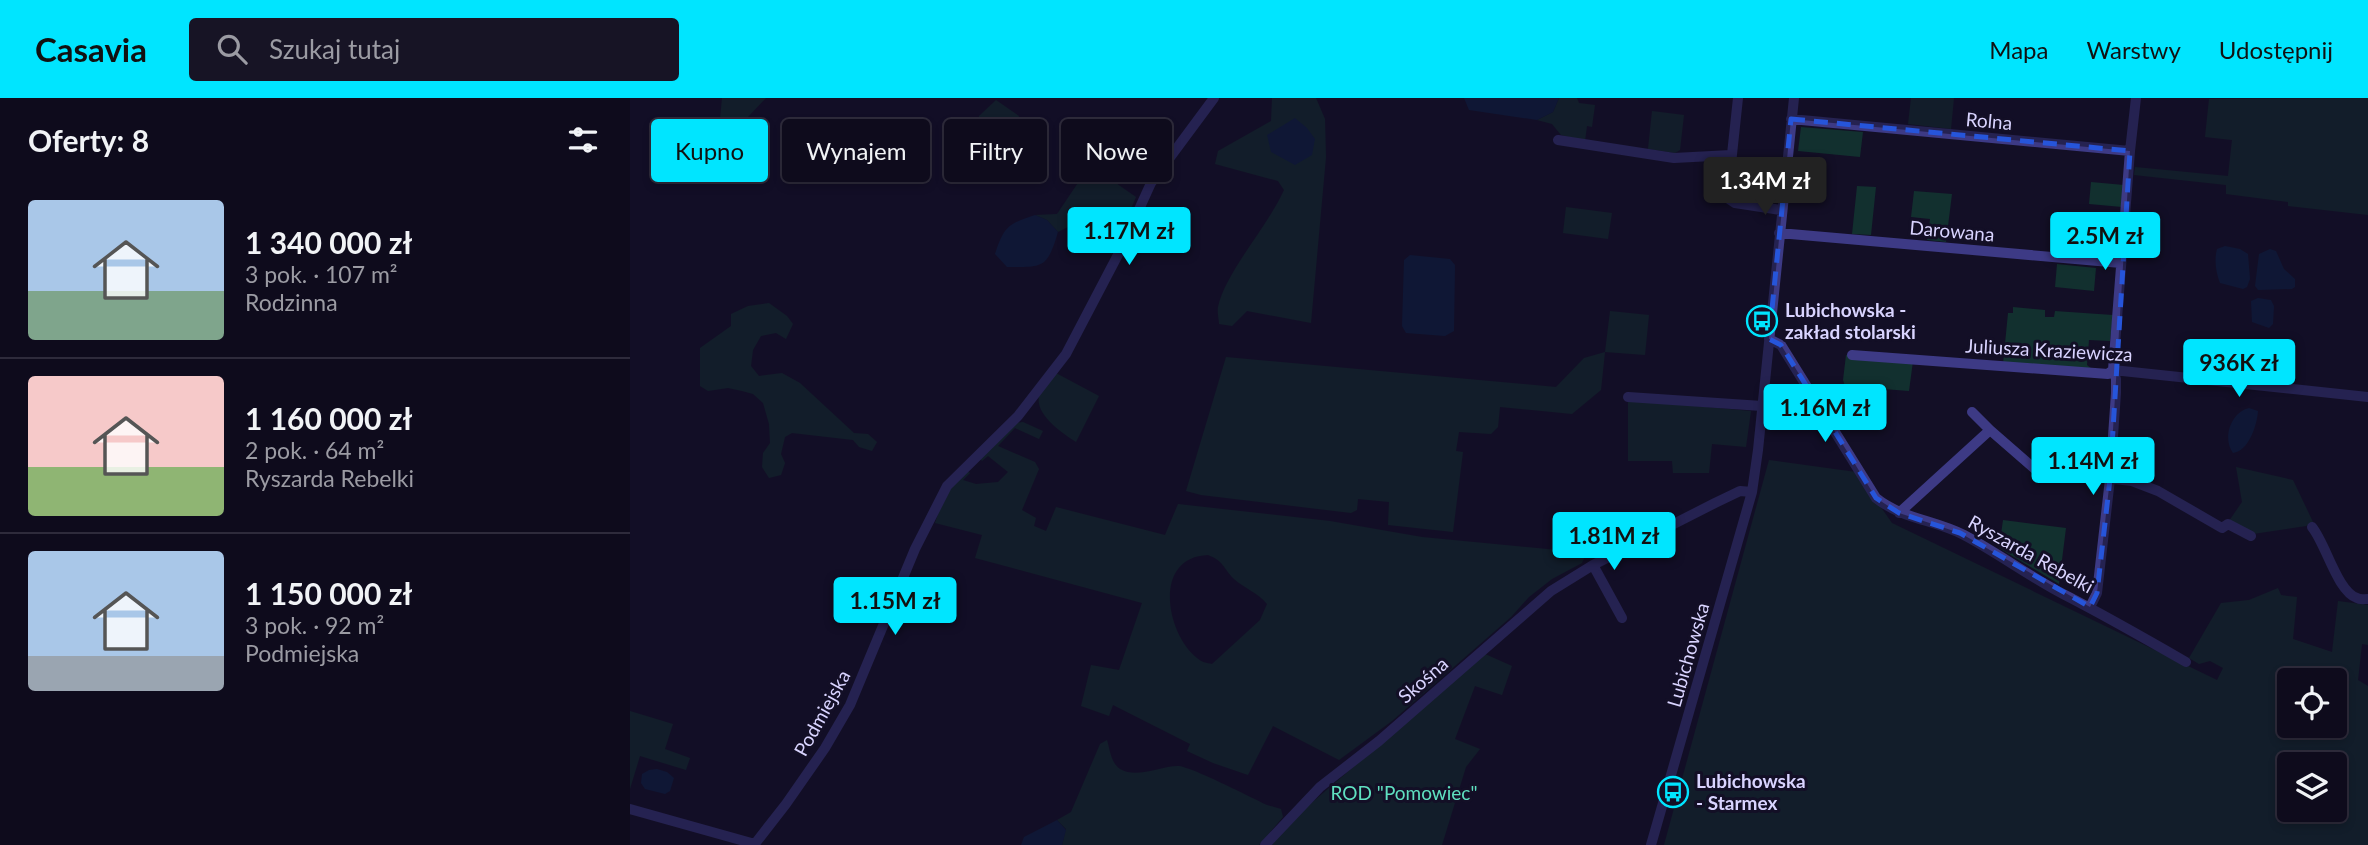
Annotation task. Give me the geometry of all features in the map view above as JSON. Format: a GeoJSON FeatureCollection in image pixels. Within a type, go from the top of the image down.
{"type":"FeatureCollection","features":[{"type":"Feature","properties":{"kind":"street","name":"Podmiejska"},"geometry":{"type":"LineString","coordinates":[[755,844],[825,748],[850,705],[915,549],[947,486],[1018,416],[1066,354],[1121,249],[1151,183],[1214,98]]}},
{"type":"Feature","properties":{"kind":"street"},"geometry":{"type":"LineString","coordinates":[[1738,98],[1731,155],[1730,199],[1735,203],[1782,210]]}},
{"type":"Feature","properties":{"kind":"street","name":"Lubichowska"},"geometry":{"type":"LineString","coordinates":[[1651,845],[1752,492],[1794,98]]}},
{"type":"Feature","properties":{"kind":"street"},"geometry":{"type":"LineString","coordinates":[[2090,607],[2097,593],[2110,479],[2116,393],[2113,370],[2136,98]]}},
{"type":"Feature","properties":{"kind":"street","name":"Rolna"},"geometry":{"type":"LineString","coordinates":[[1791,119],[2130,150]]}},
{"type":"Feature","properties":{"kind":"street"},"geometry":{"type":"LineString","coordinates":[[1558,140],[1674,158],[1731,155]]}},
{"type":"Feature","properties":{"kind":"street","name":"Darowana"},"geometry":{"type":"LineString","coordinates":[[1779,233],[2121,263]]}},
{"type":"Feature","properties":{"kind":"street","name":"Ryszarda Rebelki"},"geometry":{"type":"LineString","coordinates":[[1769,339],[1781,345],[1876,498],[1899,513],[1960,533],[2064,595],[2186,662]]}},
{"type":"Feature","properties":{"kind":"street","name":"Juliusza Kraziewicza"},"geometry":{"type":"LineString","coordinates":[[1852,355],[2108,374],[2113,370],[2368,397]]}},
{"type":"Feature","properties":{"kind":"street"},"geometry":{"type":"LineString","coordinates":[[1628,397],[1762,406]]}},
{"type":"Feature","properties":{"kind":"street"},"geometry":{"type":"LineString","coordinates":[[1972,412],[2036,470],[2132,481],[2158,491],[2222,528],[2228,524],[2251,536]]}},
{"type":"Feature","properties":{"kind":"street"},"geometry":{"type":"LineString","coordinates":[[1899,513],[1990,430]]}},
{"type":"Feature","properties":{"kind":"street","name":"Skośna"},"geometry":{"type":"LineString","coordinates":[[1265,845],[1320,787],[1379,741],[1551,591],[1593,565],[1740,491],[1752,492]]}},
{"type":"Feature","properties":{"kind":"street"},"geometry":{"type":"LineString","coordinates":[[2312,527],[2320,537],[2347,591],[2357,598],[2368,599]]}},
{"type":"Feature","properties":{"kind":"street"},"geometry":{"type":"LineString","coordinates":[[1592,549],[1608,551],[1614,555]]}},
{"type":"Feature","properties":{"kind":"street"},"geometry":{"type":"LineString","coordinates":[[1593,565],[1622,618]]}},
{"type":"Feature","properties":{"kind":"street"},"geometry":{"type":"LineString","coordinates":[[630,809],[755,844]]}},
{"type":"Feature","properties":{"kind":"highlighted area"},"geometry":{"type":"Polygon","coordinates":[[[1791,119],[2130,151],[2110,479],[2097,593],[2090,607],[1960,533],[1899,513],[1876,498],[1781,345],[1769,339],[1791,119]]]}},
{"type":"Feature","properties":{"kind":"green space"},"geometry":{"type":"Polygon","coordinates":[[[722,98],[766,98],[747,118],[720,119],[722,98]]]}},
{"type":"Feature","properties":{"kind":"green space"},"geometry":{"type":"Polygon","coordinates":[[[1272,98],[1316,98],[1325,119],[1326,157],[1311,323],[1247,311],[1232,326],[1219,324],[1218,307],[1229,279],[1284,190],[1278,181],[1215,164],[1218,151],[1271,121],[1272,98]]]}},
{"type":"Feature","properties":{"kind":"green space"},"geometry":{"type":"Polygon","coordinates":[[[1559,98],[1577,98],[1579,103],[1595,105],[1592,127],[1587,126],[1585,141],[1561,135],[1552,124],[1537,120],[1553,112],[1559,98]]]}},
{"type":"Feature","properties":{"kind":"green space"},"geometry":{"type":"Polygon","coordinates":[[[1911,98],[1954,98],[1951,129],[1908,124],[1911,98]]]}},
{"type":"Feature","properties":{"kind":"green space"},"geometry":{"type":"Polygon","coordinates":[[[2368,98],[2368,215],[2288,206],[2288,202],[2226,194],[2226,185],[2134,175],[2135,167],[2228,176],[2232,140],[2205,137],[2209,99],[2368,98]]]}},
{"type":"Feature","properties":{"kind":"green space"},"geometry":{"type":"Polygon","coordinates":[[[996,100],[1019,116],[1018,119],[979,119],[996,100]]]}},
{"type":"Feature","properties":{"kind":"green space"},"geometry":{"type":"Polygon","coordinates":[[[1652,111],[1684,115],[1680,150],[1675,153],[1648,149],[1652,111]]]}},
{"type":"Feature","properties":{"kind":"green space"},"geometry":{"type":"Polygon","coordinates":[[[1801,127],[1863,132],[1860,157],[1798,151],[1801,127]]]}},
{"type":"Feature","properties":{"kind":"green space"},"geometry":{"type":"Polygon","coordinates":[[[1079,182],[1114,182],[1136,197],[1112,254],[1070,226],[1058,232],[1047,220],[1035,215],[1057,214],[1079,182]]]}},
{"type":"Feature","properties":{"kind":"green space"},"geometry":{"type":"Polygon","coordinates":[[[2091,182],[2124,185],[2122,207],[2089,204],[2091,182]]]}},
{"type":"Feature","properties":{"kind":"green space"},"geometry":{"type":"Polygon","coordinates":[[[1857,186],[1876,187],[1871,235],[1852,234],[1857,186]]]}},
{"type":"Feature","properties":{"kind":"green space"},"geometry":{"type":"Polygon","coordinates":[[[1914,191],[1952,194],[1946,242],[1927,240],[1930,219],[1911,217],[1914,191]]]}},
{"type":"Feature","properties":{"kind":"green space"},"geometry":{"type":"Polygon","coordinates":[[[1566,207],[1612,213],[1608,239],[1563,233],[1566,207]]]}},
{"type":"Feature","properties":{"kind":"green space"},"geometry":{"type":"Polygon","coordinates":[[[2057,264],[2096,268],[2094,291],[2055,287],[2057,264]]]}},
{"type":"Feature","properties":{"kind":"green space"},"geometry":{"type":"Polygon","coordinates":[[[769,303],[793,324],[786,339],[776,333],[761,336],[753,350],[751,366],[759,376],[782,373],[800,383],[854,433],[868,434],[877,442],[872,451],[859,447],[853,440],[792,433],[785,437],[781,454],[785,463],[781,475],[769,478],[762,467],[763,453],[770,443],[769,424],[763,403],[753,394],[742,391],[728,388],[708,391],[700,386],[700,348],[731,326],[731,314],[748,306],[769,303]]]}},
{"type":"Feature","properties":{"kind":"green space"},"geometry":{"type":"Polygon","coordinates":[[[2013,307],[2045,310],[2045,317],[2054,317],[2055,311],[2113,315],[2110,341],[2089,340],[2087,365],[2096,372],[2003,364],[2008,313],[2013,313],[2013,307]]]}},
{"type":"Feature","properties":{"kind":"green space"},"geometry":{"type":"Polygon","coordinates":[[[1610,311],[1649,315],[1645,355],[1605,352],[1610,311]]]}},
{"type":"Feature","properties":{"kind":"green space"},"geometry":{"type":"Polygon","coordinates":[[[1605,352],[1601,390],[1572,414],[1500,407],[1498,427],[1491,434],[1459,432],[1456,451],[1463,452],[1453,532],[1388,525],[1389,502],[1358,499],[1357,510],[1351,513],[1186,491],[1226,357],[1556,387],[1584,358],[1605,352]]]}},
{"type":"Feature","properties":{"kind":"green space"},"geometry":{"type":"Polygon","coordinates":[[[1846,355],[1913,361],[1909,391],[1845,386],[1843,380],[1846,355]]]}},
{"type":"Feature","properties":{"kind":"green space"},"geometry":{"type":"Polygon","coordinates":[[[1054,372],[1099,396],[1076,442],[1051,423],[1041,410],[1041,390],[1054,372]]]}},
{"type":"Feature","properties":{"kind":"green space"},"geometry":{"type":"Polygon","coordinates":[[[1628,400],[1751,411],[1746,447],[1712,444],[1709,473],[1673,473],[1672,461],[1628,461],[1628,400]]]}},
{"type":"Feature","properties":{"kind":"green space"},"geometry":{"type":"Polygon","coordinates":[[[1023,422],[1043,431],[1039,439],[1015,428],[998,446],[1035,462],[1039,469],[1022,510],[1036,518],[1034,526],[1046,531],[1056,507],[1165,535],[1178,504],[1330,521],[1422,537],[1578,552],[1585,556],[1582,563],[1552,579],[1529,597],[1511,617],[1392,721],[1339,760],[1273,726],[1248,775],[1187,751],[1190,744],[1113,705],[1109,716],[1081,706],[1091,665],[1119,670],[1142,603],[975,558],[982,535],[935,523],[943,499],[965,469],[970,473],[963,480],[976,484],[998,482],[1008,472],[988,456],[982,461],[978,456],[1016,423],[1023,422]],[[1208,555],[1190,559],[1178,569],[1172,582],[1170,598],[1172,615],[1186,647],[1199,659],[1212,664],[1260,620],[1267,604],[1234,579],[1208,555]]]}},
{"type":"Feature","properties":{"kind":"green space"},"geometry":{"type":"Polygon","coordinates":[[[1769,460],[1856,472],[1892,523],[2217,680],[2223,668],[2210,661],[2199,664],[2189,658],[2221,603],[2249,600],[2278,588],[2281,595],[2297,597],[2293,639],[2332,652],[2338,601],[2368,605],[2368,645],[2362,644],[2358,680],[2368,686],[2368,845],[1664,845],[1769,460]]]}},
{"type":"Feature","properties":{"kind":"green space"},"geometry":{"type":"Polygon","coordinates":[[[2236,467],[2293,480],[2313,522],[2306,526],[2253,534],[2229,521],[2242,502],[2236,467]]]}},
{"type":"Feature","properties":{"kind":"green space"},"geometry":{"type":"Polygon","coordinates":[[[2003,520],[2066,528],[2059,584],[1999,548],[2003,520]]]}},
{"type":"Feature","properties":{"kind":"green space","name":"ROD \"Pomowiec\""},"geometry":{"type":"Polygon","coordinates":[[[1485,654],[1512,666],[1502,695],[1475,686],[1455,739],[1480,749],[1466,767],[1442,845],[1271,845],[1294,818],[1485,654]]]}},
{"type":"Feature","properties":{"kind":"green space"},"geometry":{"type":"Polygon","coordinates":[[[630,711],[673,724],[665,749],[690,758],[686,770],[640,756],[630,789],[630,711]]]}},
{"type":"Feature","properties":{"kind":"green space"},"geometry":{"type":"Polygon","coordinates":[[[1107,740],[1113,760],[1120,769],[1134,773],[1185,767],[1281,809],[1283,817],[1259,845],[1062,845],[1066,829],[1057,820],[1071,812],[1100,744],[1107,740]]]}},
{"type":"Feature","properties":{"kind":"water"},"geometry":{"type":"Polygon","coordinates":[[[1464,98],[1559,98],[1553,112],[1537,120],[1469,110],[1464,98]]]}},
{"type":"Feature","properties":{"kind":"water"},"geometry":{"type":"Polygon","coordinates":[[[1295,118],[1315,139],[1312,155],[1295,165],[1271,152],[1267,135],[1295,118]]]}},
{"type":"Feature","properties":{"kind":"water"},"geometry":{"type":"Polygon","coordinates":[[[1035,215],[1047,220],[1058,232],[1047,259],[1036,266],[1007,267],[995,254],[1004,232],[1012,224],[1035,215]]]}},
{"type":"Feature","properties":{"kind":"water"},"geometry":{"type":"Polygon","coordinates":[[[2225,246],[2248,254],[2250,279],[2247,287],[2243,289],[2220,283],[2216,253],[2217,249],[2225,246]]]}},
{"type":"Feature","properties":{"kind":"water"},"geometry":{"type":"Polygon","coordinates":[[[2270,249],[2276,251],[2284,269],[2295,279],[2295,287],[2292,289],[2258,290],[2255,286],[2259,254],[2270,249]]]}},
{"type":"Feature","properties":{"kind":"water"},"geometry":{"type":"Polygon","coordinates":[[[1410,255],[1450,259],[1455,265],[1454,331],[1445,336],[1406,333],[1402,326],[1404,260],[1410,255]]]}},
{"type":"Feature","properties":{"kind":"water"},"geometry":{"type":"Polygon","coordinates":[[[2258,298],[2271,300],[2274,306],[2273,324],[2269,328],[2252,322],[2251,301],[2258,298]]]}},
{"type":"Feature","properties":{"kind":"water"},"geometry":{"type":"Polygon","coordinates":[[[2249,408],[2258,411],[2254,430],[2244,448],[2233,453],[2228,440],[2230,426],[2237,415],[2249,408]]]}},
{"type":"Feature","properties":{"kind":"water"},"geometry":{"type":"Polygon","coordinates":[[[657,769],[674,778],[670,791],[665,794],[645,789],[641,783],[642,774],[657,769]]]}},
{"type":"Feature","properties":{"kind":"water"},"geometry":{"type":"Polygon","coordinates":[[[1057,820],[1066,830],[1062,845],[1021,845],[1024,837],[1057,820]]]}},
{"type":"Feature","properties":{"kind":"place","name":"Lubichowska - zakład stolarski"},"geometry":{"type":"Point","coordinates":[1762,321]}},
{"type":"Feature","properties":{"kind":"place","name":"Lubichowska - Starmex"},"geometry":{"type":"Point","coordinates":[1673,792]}}]}
